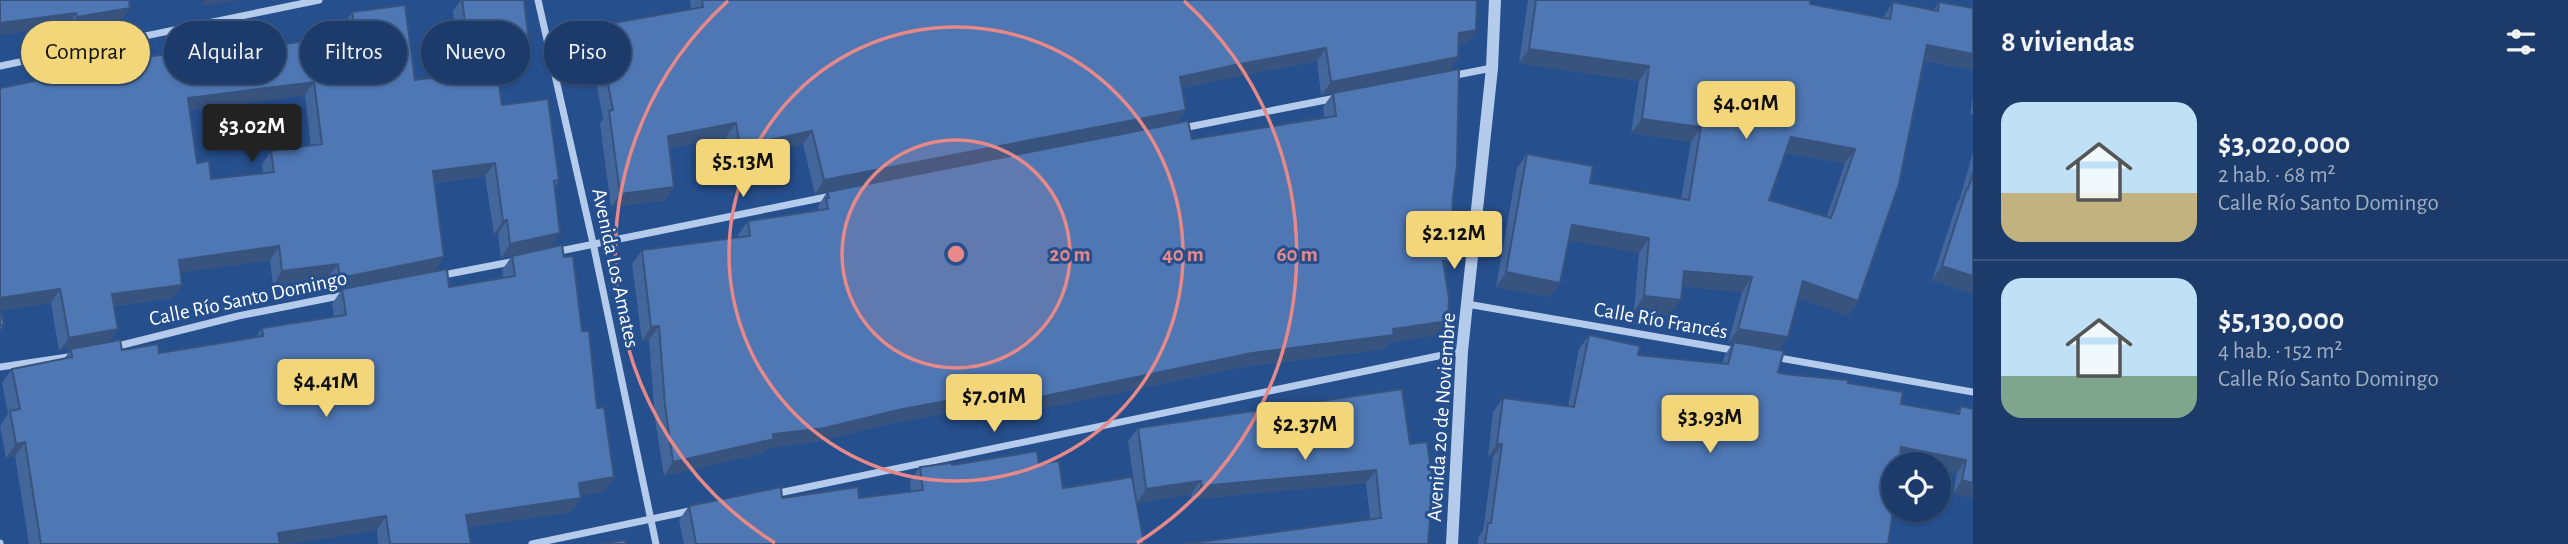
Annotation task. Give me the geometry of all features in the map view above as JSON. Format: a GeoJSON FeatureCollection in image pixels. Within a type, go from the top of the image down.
{"type":"FeatureCollection","features":[{"type":"Feature","properties":{"kind":"street"},"geometry":{"type":"LineString","coordinates":[[0,66],[319,0]]}},
{"type":"Feature","properties":{"kind":"street","name":"Avenida Los Amates"},"geometry":{"type":"LineString","coordinates":[[538,0],[593,243],[656,544]]}},
{"type":"Feature","properties":{"kind":"street","name":"Avenida 20 de Noviembre"},"geometry":{"type":"LineString","coordinates":[[1452,544],[1462,351],[1492,68],[1495,0]]}},
{"type":"Feature","properties":{"kind":"street"},"geometry":{"type":"LineString","coordinates":[[1437,78],[1492,68]]}},
{"type":"Feature","properties":{"kind":"street"},"geometry":{"type":"LineString","coordinates":[[1178,129],[1342,97]]}},
{"type":"Feature","properties":{"kind":"street"},"geometry":{"type":"LineString","coordinates":[[547,254],[838,195]]}},
{"type":"Feature","properties":{"kind":"street"},"geometry":{"type":"LineString","coordinates":[[426,278],[525,259]]}},
{"type":"Feature","properties":{"kind":"street","name":"Calle Río Santo Domingo"},"geometry":{"type":"LineString","coordinates":[[107,348],[238,316],[359,292]]}},
{"type":"Feature","properties":{"kind":"street","name":"Calle Río Francés"},"geometry":{"type":"LineString","coordinates":[[1467,304],[1741,351]]}},
{"type":"Feature","properties":{"kind":"street"},"geometry":{"type":"LineString","coordinates":[[759,497],[1462,351]]}},
{"type":"Feature","properties":{"kind":"street"},"geometry":{"type":"LineString","coordinates":[[0,367],[84,354]]}},
{"type":"Feature","properties":{"kind":"street"},"geometry":{"type":"LineString","coordinates":[[1768,356],[1973,392]]}},
{"type":"Feature","properties":{"kind":"street"},"geometry":{"type":"LineString","coordinates":[[532,544],[705,508]]}},
{"type":"Feature","properties":{"kind":"building"},"geometry":{"type":"Polygon","coordinates":[[[0,0],[129,0],[130,8],[77,17],[76,13],[0,23],[0,0]]]}},
{"type":"Feature","properties":{"kind":"building"},"geometry":{"type":"Polygon","coordinates":[[[462,0],[524,0],[526,21],[465,21],[462,0]]]}},
{"type":"Feature","properties":{"kind":"building"},"geometry":{"type":"Polygon","coordinates":[[[702,0],[1477,0],[1476,30],[1459,33],[1458,57],[1331,82],[1326,48],[1235,65],[1180,77],[1186,110],[824,180],[812,131],[740,146],[736,123],[668,136],[674,187],[620,194],[609,111],[613,110],[608,84],[631,84],[631,21],[625,21],[703,7],[702,0]]]}},
{"type":"Feature","properties":{"kind":"building"},"geometry":{"type":"Polygon","coordinates":[[[1536,0],[1810,0],[1810,4],[1890,19],[1893,2],[1938,11],[1939,2],[1973,8],[1973,54],[1927,45],[1899,184],[1858,301],[1803,281],[1788,337],[1738,329],[1752,277],[1684,271],[1681,300],[1644,296],[1649,238],[1572,225],[1560,283],[1506,272],[1527,154],[1593,166],[1590,183],[1689,200],[1701,127],[1642,119],[1649,66],[1529,49],[1536,0]],[[1791,137],[1769,200],[1831,218],[1855,149],[1791,137]]]}},
{"type":"Feature","properties":{"kind":"building"},"geometry":{"type":"Polygon","coordinates":[[[405,5],[415,80],[421,79],[421,84],[499,84],[502,105],[548,99],[559,180],[554,181],[560,233],[510,244],[507,220],[503,221],[495,163],[433,171],[444,257],[340,278],[338,264],[282,271],[279,246],[179,260],[182,285],[112,294],[118,329],[69,338],[60,289],[0,298],[0,88],[21,84],[150,84],[150,56],[164,54],[164,84],[286,84],[286,44],[300,42],[300,84],[188,98],[197,163],[209,161],[211,179],[274,172],[271,151],[322,144],[314,84],[407,84],[407,21],[353,21],[352,12],[405,5]]]}},
{"type":"Feature","properties":{"kind":"building"},"geometry":{"type":"Polygon","coordinates":[[[1459,69],[1457,166],[1450,262],[1443,261],[1449,298],[1448,321],[1393,329],[1394,335],[1252,353],[1011,403],[1009,389],[898,410],[825,428],[773,434],[774,439],[673,462],[665,405],[659,326],[651,327],[642,250],[750,236],[748,221],[828,209],[827,192],[1188,121],[1192,139],[1336,116],[1333,93],[1459,69]]]}},
{"type":"Feature","properties":{"kind":"building"},"geometry":{"type":"Polygon","coordinates":[[[1973,173],[1973,276],[1942,266],[1973,173]]]}},
{"type":"Feature","properties":{"kind":"building"},"geometry":{"type":"Polygon","coordinates":[[[562,245],[564,257],[573,256],[582,331],[589,331],[597,408],[604,407],[614,477],[579,483],[581,498],[466,515],[471,544],[390,544],[386,516],[278,533],[280,544],[41,544],[25,442],[16,444],[10,411],[20,409],[12,369],[72,357],[71,349],[120,340],[122,350],[158,344],[159,353],[263,336],[262,328],[346,315],[342,289],[447,269],[449,287],[515,276],[512,256],[562,245]]]}},
{"type":"Feature","properties":{"kind":"building"},"geometry":{"type":"Polygon","coordinates":[[[0,307],[4,325],[0,326],[0,307]]]}},
{"type":"Feature","properties":{"kind":"building"},"geometry":{"type":"Polygon","coordinates":[[[1589,335],[1640,346],[1638,355],[1728,364],[1734,342],[1784,351],[1778,372],[1784,374],[1848,380],[1848,383],[1903,392],[1901,404],[1959,414],[1961,406],[1973,409],[1973,483],[1962,480],[1966,460],[1951,457],[1951,452],[1926,452],[1901,447],[1900,452],[1881,452],[1881,522],[1891,522],[1888,544],[1485,544],[1488,523],[1491,523],[1502,444],[1497,444],[1503,398],[1574,407],[1589,335]]]}},
{"type":"Feature","properties":{"kind":"building"},"geometry":{"type":"Polygon","coordinates":[[[1402,389],[1410,444],[1427,442],[1435,495],[1432,496],[1428,544],[1185,544],[1381,518],[1376,470],[1201,486],[1201,481],[1146,489],[1138,428],[1402,389]]]}},
{"type":"Feature","properties":{"kind":"building"},"geometry":{"type":"Polygon","coordinates":[[[1037,451],[1039,464],[1059,461],[1063,488],[1132,477],[1144,544],[696,544],[689,506],[781,487],[782,498],[858,487],[859,498],[923,490],[920,467],[952,465],[1037,451]]]}},
{"type":"Feature","properties":{"kind":"building"},"geometry":{"type":"Polygon","coordinates":[[[625,540],[626,544],[598,544],[625,540]]]}}]}
